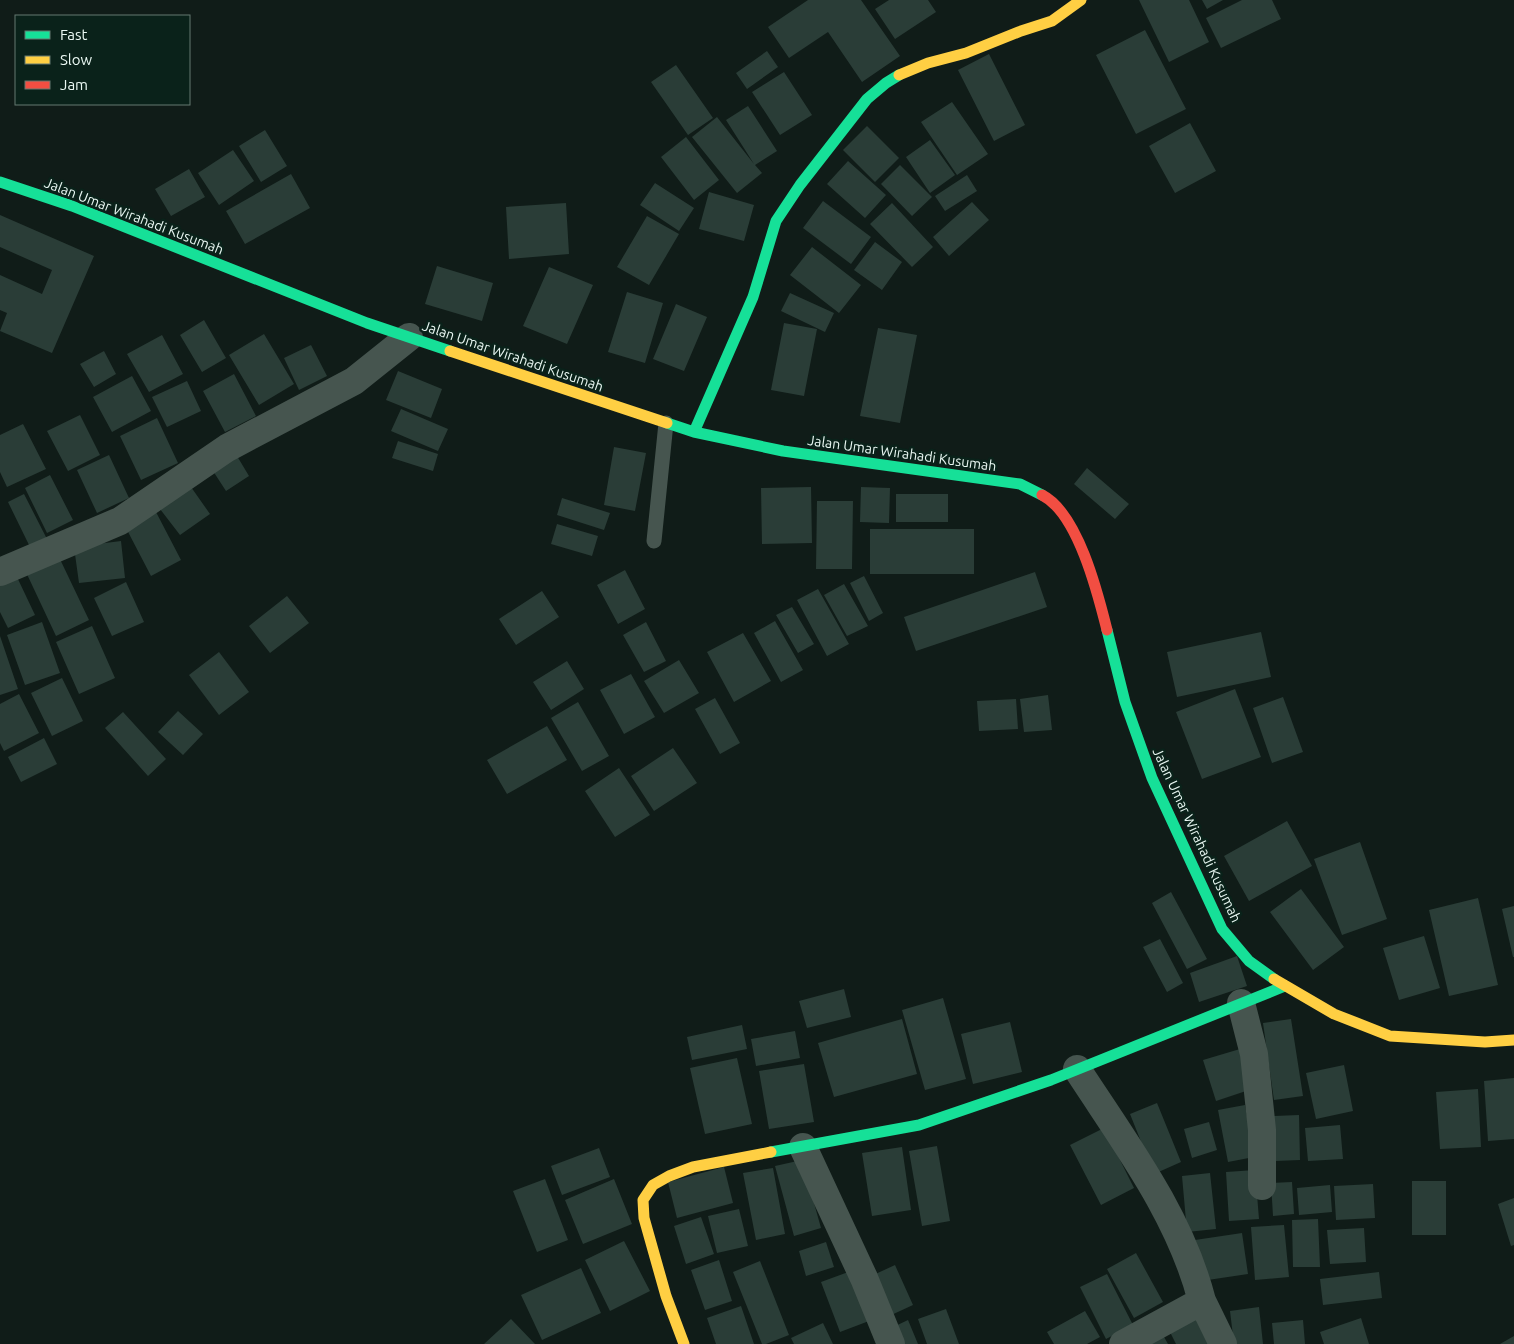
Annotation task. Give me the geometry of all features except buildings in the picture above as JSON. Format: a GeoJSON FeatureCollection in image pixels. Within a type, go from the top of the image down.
{"type":"FeatureCollection","features":[{"type":"Feature","properties":{"kind":"main road"},"geometry":{"type":"LineString","coordinates":[[694,432],[753,297],[776,221],[800,186],[867,99],[886,83],[901,74],[928,63],[966,53],[1052,21],[1081,0]]}},
{"type":"Feature","properties":{"kind":"main road","name":"Jalan Umar Wirahadi Kusumah"},"geometry":{"type":"LineString","coordinates":[[0,182],[72,206],[367,323],[694,432],[783,451],[1020,484],[1050,499],[1070,525],[1084,554],[1099,598],[1125,702],[1152,778],[1222,929],[1249,961],[1285,986],[1334,1014],[1390,1036],[1485,1042],[1514,1040]]}},
{"type":"Feature","properties":{"kind":"main road"},"geometry":{"type":"LineString","coordinates":[[684,1344],[666,1296],[644,1218],[643,1200],[653,1185],[669,1176],[693,1167],[919,1125],[1051,1080],[1285,986]]}},
{"type":"Feature","properties":{"kind":"street"},"geometry":{"type":"LineString","coordinates":[[0,572],[120,521],[227,448],[354,381],[409,337]]}},
{"type":"Feature","properties":{"kind":"street"},"geometry":{"type":"LineString","coordinates":[[1241,1004],[1254,1054],[1261,1120],[1262,1186]]}},
{"type":"Feature","properties":{"kind":"street"},"geometry":{"type":"LineString","coordinates":[[1077,1070],[1133,1155],[1173,1222],[1193,1269],[1202,1301],[1223,1344]]}},
{"type":"Feature","properties":{"kind":"street"},"geometry":{"type":"LineString","coordinates":[[803,1147],[864,1278],[891,1344]]}},
{"type":"Feature","properties":{"kind":"street"},"geometry":{"type":"LineString","coordinates":[[1123,1344],[1202,1301]]}},
{"type":"Feature","properties":{"kind":"lane"},"geometry":{"type":"LineString","coordinates":[[654,541],[666,423]]}},
{"type":"Feature","properties":{"kind":"traffic: fast"},"geometry":{"type":"LineString","coordinates":[[694,432],[753,297],[776,221],[800,185],[867,99],[899,75]]}},
{"type":"Feature","properties":{"kind":"traffic: fast"},"geometry":{"type":"LineString","coordinates":[[0,182],[72,206],[367,323],[450,351]]}},
{"type":"Feature","properties":{"kind":"traffic: fast"},"geometry":{"type":"LineString","coordinates":[[667,423],[694,432],[783,451],[1020,484],[1042,495]]}},
{"type":"Feature","properties":{"kind":"traffic: fast"},"geometry":{"type":"LineString","coordinates":[[1107,630],[1125,702],[1152,778],[1222,929],[1249,961],[1274,979]]}},
{"type":"Feature","properties":{"kind":"traffic: fast"},"geometry":{"type":"LineString","coordinates":[[771,1152],[919,1125],[1051,1080],[1285,986]]}},
{"type":"Feature","properties":{"kind":"traffic: slow"},"geometry":{"type":"LineString","coordinates":[[899,75],[928,63],[966,53],[1052,21],[1081,0]]}},
{"type":"Feature","properties":{"kind":"traffic: slow"},"geometry":{"type":"LineString","coordinates":[[450,351],[667,423]]}},
{"type":"Feature","properties":{"kind":"traffic: slow"},"geometry":{"type":"LineString","coordinates":[[1274,979],[1334,1014],[1390,1036],[1485,1042],[1514,1040]]}},
{"type":"Feature","properties":{"kind":"traffic: slow"},"geometry":{"type":"LineString","coordinates":[[684,1344],[666,1296],[644,1218],[643,1200],[653,1185],[669,1176],[693,1167],[771,1152]]}},
{"type":"Feature","properties":{"kind":"traffic: jam"},"geometry":{"type":"LineString","coordinates":[[1042,495],[1055,504],[1076,536],[1092,576],[1107,630]]}}]}
